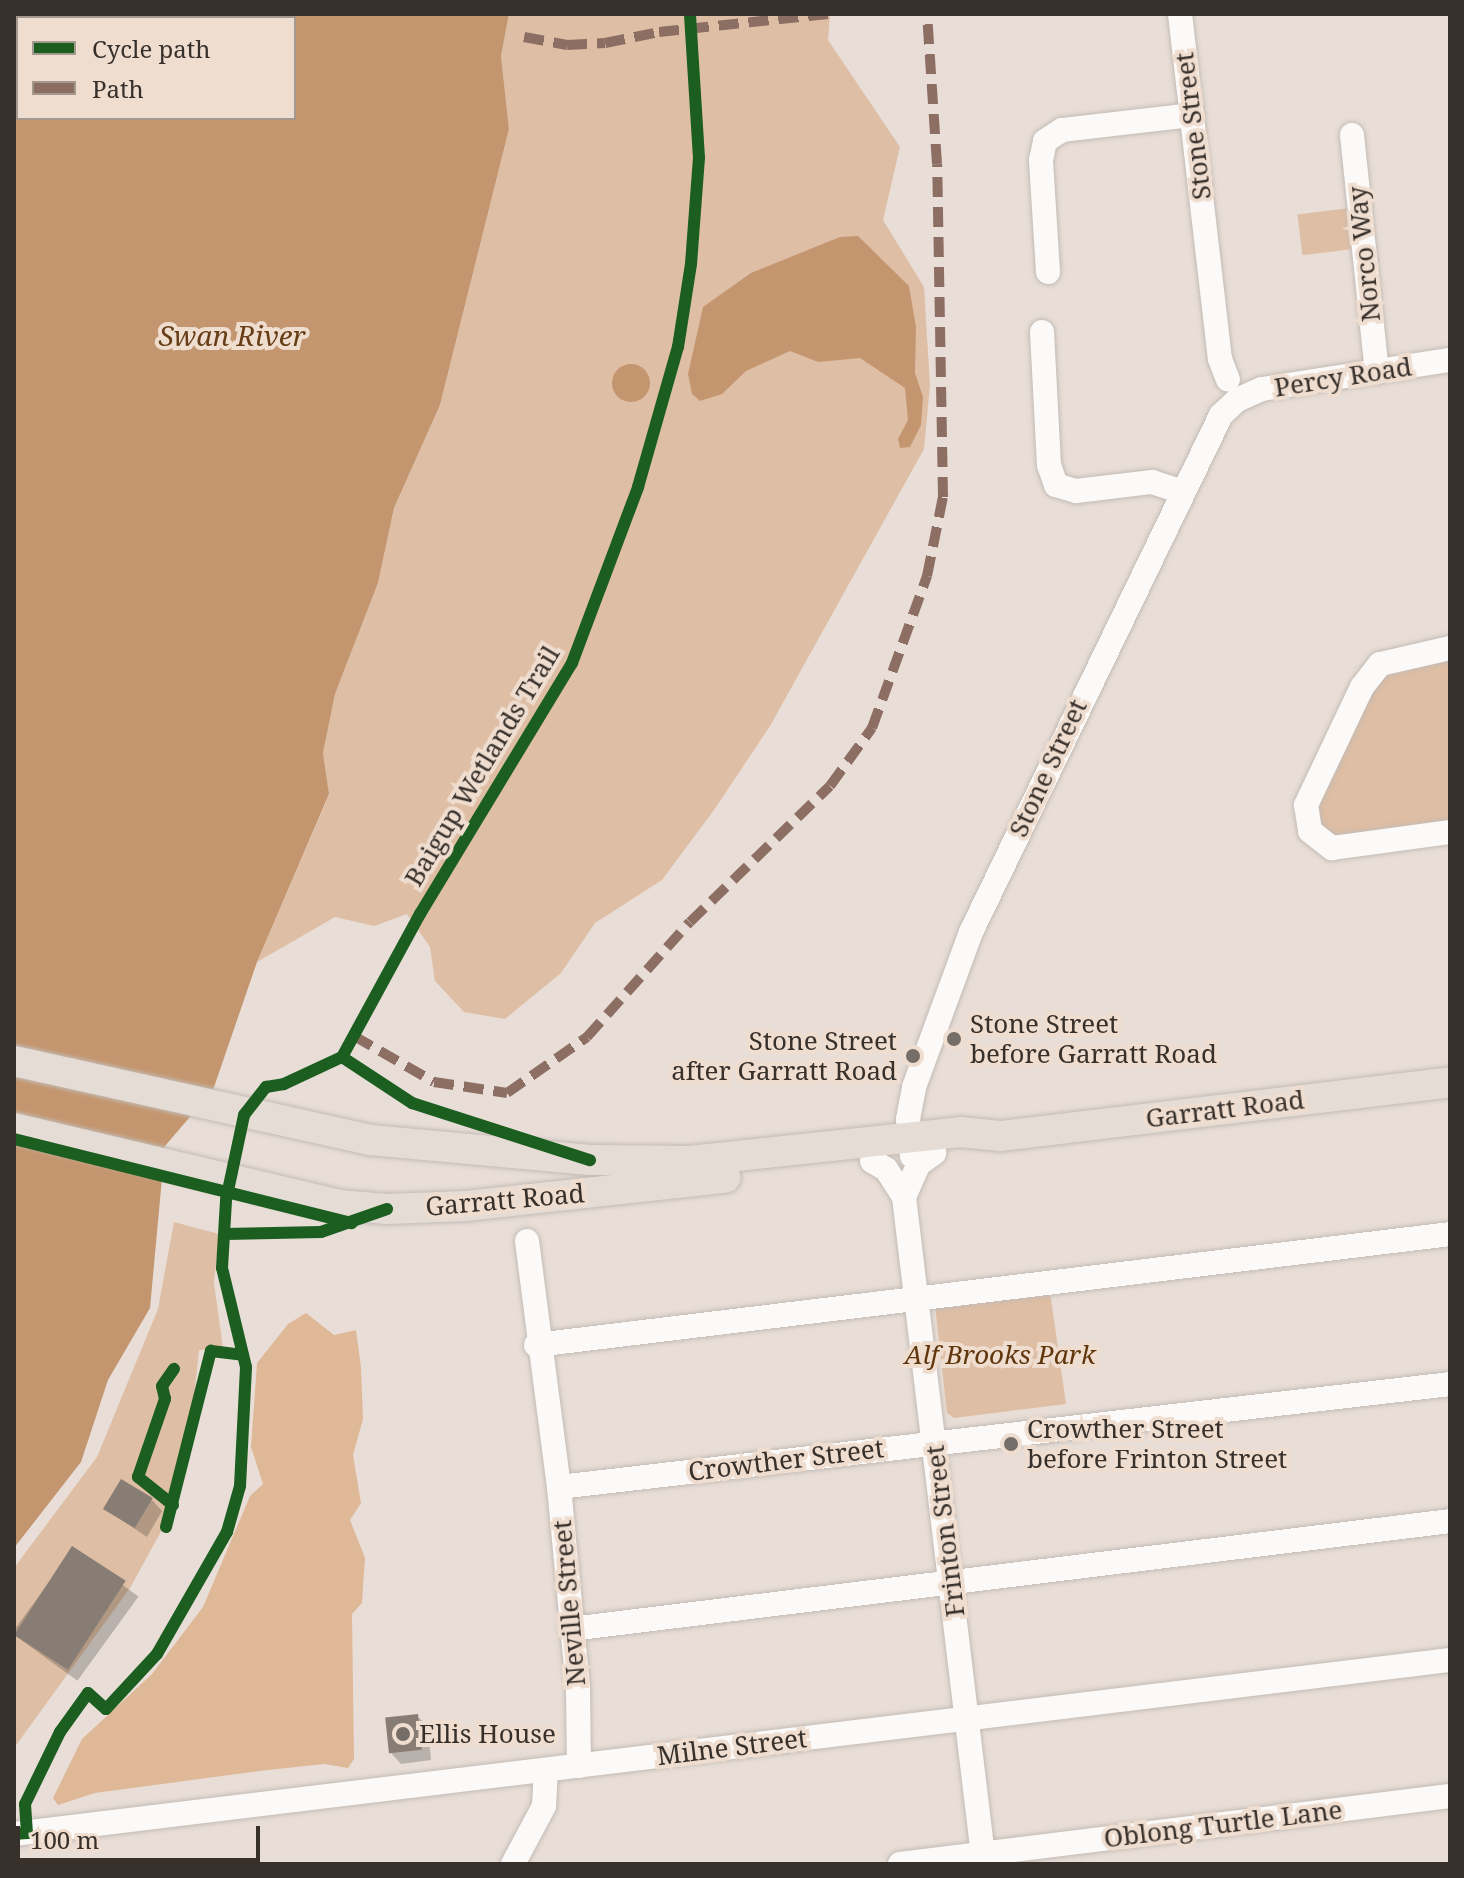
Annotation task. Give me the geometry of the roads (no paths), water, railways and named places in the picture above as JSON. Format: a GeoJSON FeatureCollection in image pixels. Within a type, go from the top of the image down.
{"type":"FeatureCollection","features":[{"type":"Feature","properties":{"kind":"main road","name":"Garratt Road"},"geometry":{"type":"LineString","coordinates":[[14,1061],[421,1148],[560,1159],[690,1161],[919,1149]]}},
{"type":"Feature","properties":{"kind":"main road","name":"Garratt Road"},"geometry":{"type":"LineString","coordinates":[[14,1128],[339,1205],[434,1207],[872,1161],[919,1149],[960,1132],[1000,1136],[1450,1082]]}},
{"type":"Feature","properties":{"kind":"street","name":"Stone Street"},"geometry":{"type":"LineString","coordinates":[[919,1149],[914,1087],[971,932],[1180,491],[1232,390],[1220,359],[1180,14]]}},
{"type":"Feature","properties":{"kind":"street"},"geometry":{"type":"LineString","coordinates":[[1048,272],[1041,160],[1045,141],[1062,130],[1192,115]]}},
{"type":"Feature","properties":{"kind":"street","name":"Norco Way"},"geometry":{"type":"LineString","coordinates":[[1352,135],[1377,372]]}},
{"type":"Feature","properties":{"kind":"street"},"geometry":{"type":"LineString","coordinates":[[1042,332],[1049,465],[1056,485],[1076,491],[1152,482],[1180,491]]}},
{"type":"Feature","properties":{"kind":"street","name":"Percy Road"},"geometry":{"type":"LineString","coordinates":[[1232,390],[1262,389],[1450,360]]}},
{"type":"Feature","properties":{"kind":"street"},"geometry":{"type":"LineString","coordinates":[[1450,648],[1380,664],[1362,687],[1306,805],[1310,831],[1332,848],[1450,832]]}},
{"type":"Feature","properties":{"kind":"street"},"geometry":{"type":"LineString","coordinates":[[904,1197],[919,1164],[919,1149]]}},
{"type":"Feature","properties":{"kind":"street","name":"Frinton Street"},"geometry":{"type":"LineString","coordinates":[[872,1161],[886,1169],[904,1197],[984,1859]]}},
{"type":"Feature","properties":{"kind":"street"},"geometry":{"type":"LineString","coordinates":[[536,1345],[1450,1234]]}},
{"type":"Feature","properties":{"kind":"street"},"geometry":{"type":"LineString","coordinates":[[527,1241],[536,1345],[559,1487]]}},
{"type":"Feature","properties":{"kind":"street","name":"Crowther Street"},"geometry":{"type":"LineString","coordinates":[[559,1487],[1450,1384]]}},
{"type":"Feature","properties":{"kind":"street","name":"Neville Street"},"geometry":{"type":"LineString","coordinates":[[559,1487],[579,1766]]}},
{"type":"Feature","properties":{"kind":"street"},"geometry":{"type":"LineString","coordinates":[[571,1629],[1450,1521]]}},
{"type":"Feature","properties":{"kind":"street","name":"Milne Street"},"geometry":{"type":"LineString","coordinates":[[14,1834],[1450,1660]]}},
{"type":"Feature","properties":{"kind":"street"},"geometry":{"type":"LineString","coordinates":[[513,1864],[544,1806],[546,1770]]}},
{"type":"Feature","properties":{"kind":"street","name":"Oblong Turtle Lane"},"geometry":{"type":"LineString","coordinates":[[900,1864],[984,1859],[1450,1796]]}},
{"type":"Feature","properties":{"kind":"water","name":"Swan River"},"geometry":{"type":"Polygon","coordinates":[[[509,14],[501,56],[509,129],[440,405],[394,508],[378,583],[335,694],[323,753],[329,794],[257,962],[213,1090],[165,1146],[150,1308],[108,1380],[81,1462],[14,1548],[14,23],[16,18],[16,120],[296,120],[296,16],[17,16],[509,14]]]}},
{"type":"Feature","properties":{"kind":"water"},"geometry":{"type":"Polygon","coordinates":[[[858,236],[909,286],[916,327],[915,373],[923,397],[921,425],[910,447],[900,448],[898,439],[908,420],[905,388],[860,358],[818,362],[790,351],[746,371],[722,394],[700,401],[692,394],[688,374],[703,307],[751,273],[840,237],[858,236]]]}},
{"type":"Feature","properties":{"kind":"water"},"geometry":{"type":"Polygon","coordinates":[[[631,364],[645,369],[650,383],[645,397],[631,402],[617,397],[612,383],[617,369],[631,364]]]}},
{"type":"Feature","properties":{"kind":"place","name":"Stone Street before Garratt Road"},"geometry":{"type":"Point","coordinates":[954,1039]}},
{"type":"Feature","properties":{"kind":"place","name":"Stone Street after Garratt Road"},"geometry":{"type":"Point","coordinates":[913,1056]}},
{"type":"Feature","properties":{"kind":"place","name":"Crowther Street before Frinton Street"},"geometry":{"type":"Point","coordinates":[1011,1444]}},
{"type":"Feature","properties":{"kind":"place","name":"Ellis House"},"geometry":{"type":"Point","coordinates":[403,1734]}},
{"type":"Feature","properties":{"kind":"park label","name":"Alf Brooks Park"},"geometry":{"type":"Point","coordinates":[1000,1355]}}]}
